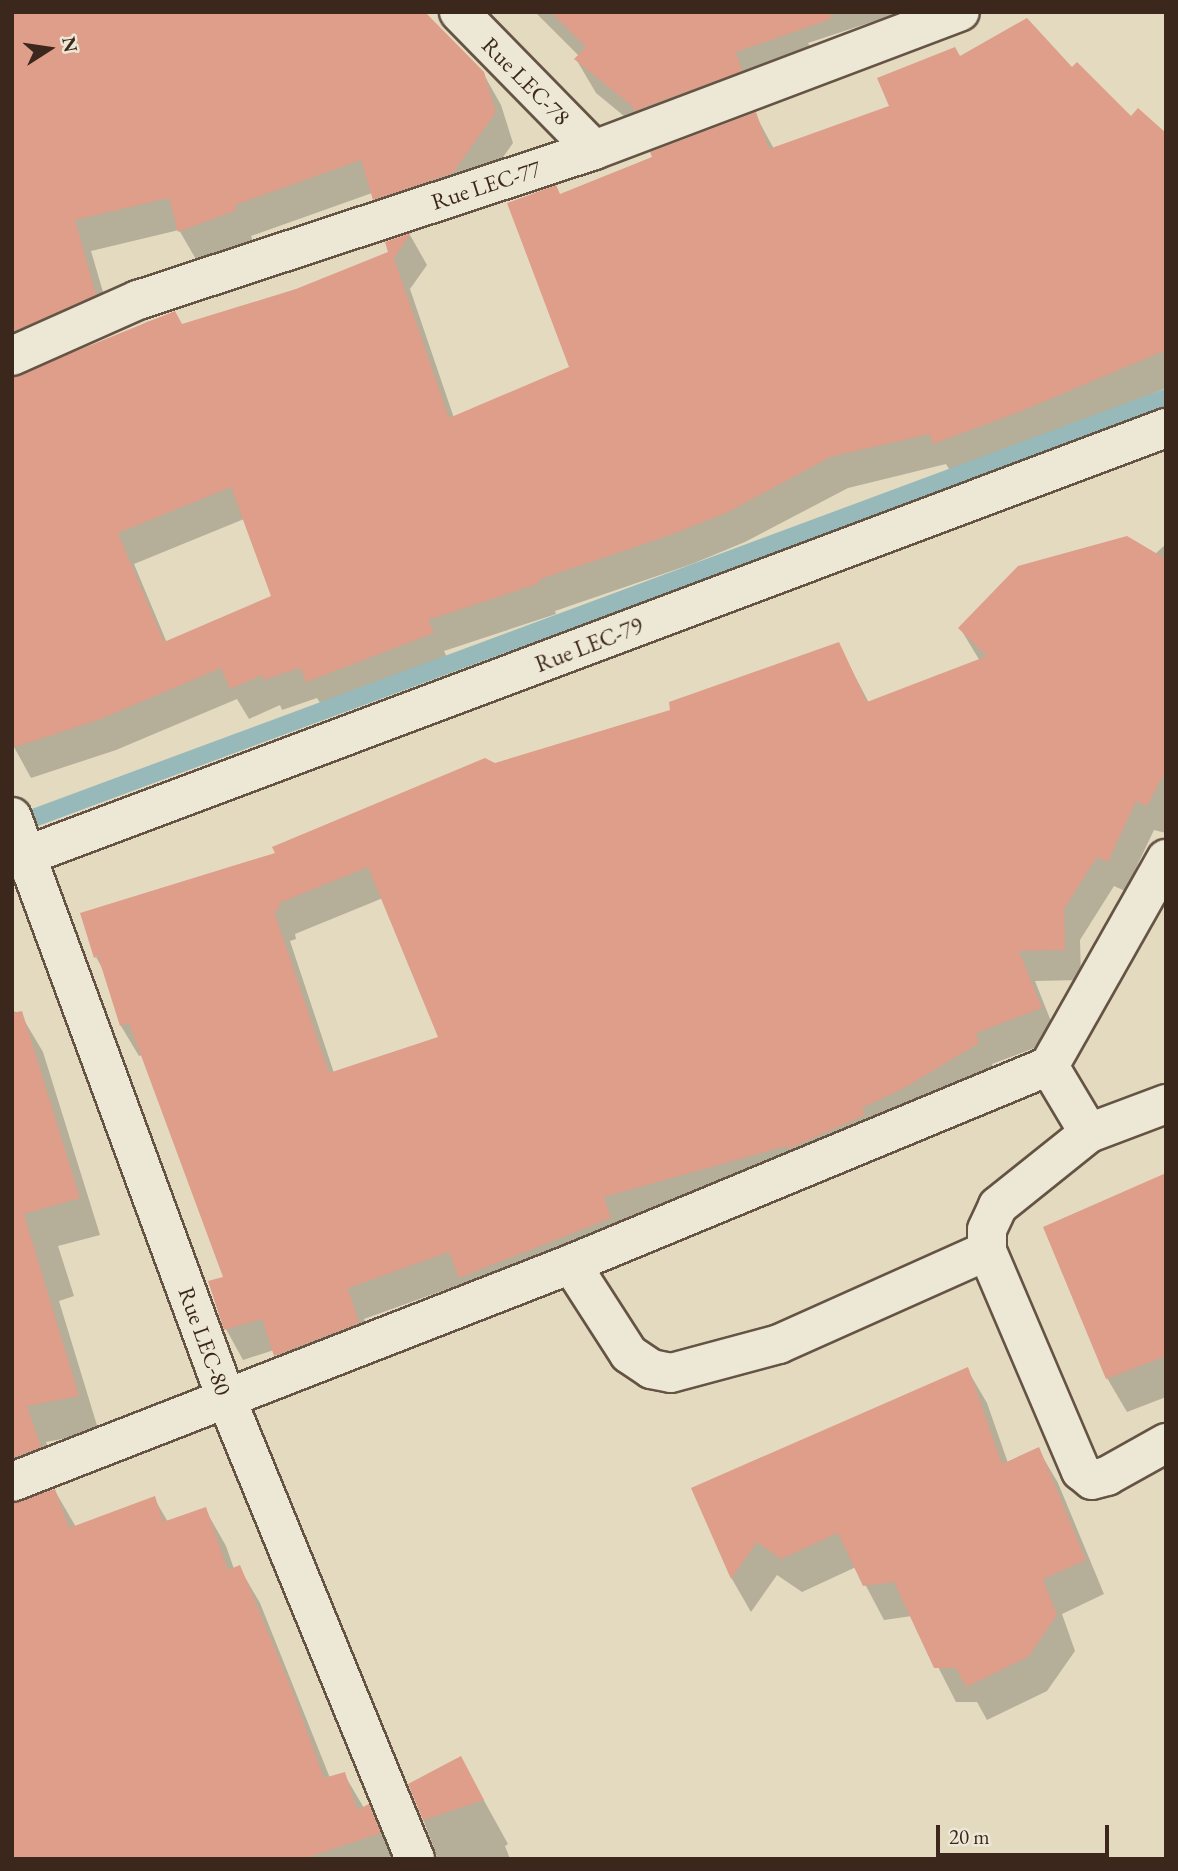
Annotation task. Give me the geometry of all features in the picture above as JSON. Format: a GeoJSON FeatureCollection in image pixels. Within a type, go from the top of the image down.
{"type":"FeatureCollection","features":[{"type":"Feature","properties":{"kind":"street","name":"Rue LEC-78"},"geometry":{"type":"LineString","coordinates":[[458,12],[594,150]]}},
{"type":"Feature","properties":{"kind":"street","name":"Rue LEC-77"},"geometry":{"type":"LineString","coordinates":[[12,356],[148,296],[594,150],[960,12]]}},
{"type":"Feature","properties":{"kind":"street","name":"Rue LEC-79"},"geometry":{"type":"LineString","coordinates":[[19,859],[1166,428]]}},
{"type":"Feature","properties":{"kind":"street","name":"Rue LEC-80"},"geometry":{"type":"LineString","coordinates":[[12,817],[19,859],[226,1398],[415,1859]]}},
{"type":"Feature","properties":{"kind":"street"},"geometry":{"type":"LineString","coordinates":[[12,1482],[571,1264],[1049,1066],[1166,859]]}},
{"type":"Feature","properties":{"kind":"street"},"geometry":{"type":"LineString","coordinates":[[1049,1066],[1089,1133]]}},
{"type":"Feature","properties":{"kind":"street"},"geometry":{"type":"LineString","coordinates":[[1166,1104],[1089,1133],[998,1206],[987,1230],[987,1251],[1081,1471],[1092,1480],[1107,1476],[1166,1443]]}},
{"type":"Feature","properties":{"kind":"street"},"geometry":{"type":"LineString","coordinates":[[571,1264],[629,1354],[650,1369],[671,1373],[779,1344],[987,1251]]}},
{"type":"Feature","properties":{"kind":"building"},"geometry":{"type":"Polygon","coordinates":[[[12,12],[425,12],[484,72],[496,112],[453,173],[373,200],[361,160],[235,205],[237,210],[178,232],[169,198],[75,220],[96,295],[12,332],[12,12]]]}},
{"type":"Feature","properties":{"kind":"building"},"geometry":{"type":"Polygon","coordinates":[[[551,12],[830,12],[831,19],[736,52],[742,71],[634,111],[632,106],[574,59],[586,47],[551,12]]]}},
{"type":"Feature","properties":{"kind":"building"},"geometry":{"type":"Polygon","coordinates":[[[1027,18],[1072,67],[1077,62],[1131,116],[1138,108],[1166,133],[1166,350],[1019,412],[933,444],[929,434],[830,457],[728,512],[673,534],[538,580],[540,583],[428,620],[434,633],[306,682],[300,668],[263,680],[262,675],[230,689],[221,668],[98,720],[12,748],[12,377],[175,311],[182,324],[296,289],[388,252],[385,242],[411,233],[394,258],[449,418],[569,367],[507,203],[556,185],[560,194],[652,157],[650,152],[756,112],[769,149],[889,106],[877,78],[955,47],[960,56],[1027,18]],[[231,487],[118,533],[164,642],[271,596],[231,487]]]}},
{"type":"Feature","properties":{"kind":"building"},"geometry":{"type":"Polygon","coordinates":[[[1127,536],[1166,559],[1166,770],[1147,806],[1136,801],[1108,862],[1097,857],[1064,909],[1065,950],[1019,951],[1042,1008],[976,1033],[979,1043],[904,1088],[862,1108],[865,1115],[788,1149],[786,1146],[604,1197],[611,1218],[459,1278],[449,1252],[348,1288],[359,1323],[274,1356],[262,1319],[224,1330],[208,1281],[223,1277],[129,1023],[120,1026],[98,956],[94,958],[80,913],[275,853],[272,847],[485,758],[495,763],[670,710],[669,702],[839,642],[867,702],[987,656],[958,628],[1018,566],[1127,536]],[[368,867],[279,903],[280,909],[274,911],[329,1073],[438,1037],[368,867]]]}},
{"type":"Feature","properties":{"kind":"building"},"geometry":{"type":"Polygon","coordinates":[[[22,1011],[80,1198],[24,1214],[79,1396],[27,1406],[41,1447],[12,1458],[12,1013],[22,1011]]]}},
{"type":"Feature","properties":{"kind":"building"},"geometry":{"type":"Polygon","coordinates":[[[1166,1173],[1166,1356],[1106,1379],[1043,1227],[1166,1173]]]}},
{"type":"Feature","properties":{"kind":"building"},"geometry":{"type":"Polygon","coordinates":[[[968,1367],[1002,1464],[1039,1447],[1086,1560],[1043,1579],[1057,1615],[1028,1657],[966,1687],[956,1668],[934,1668],[894,1582],[863,1586],[838,1533],[781,1559],[757,1542],[731,1579],[691,1488],[968,1367]]]}},
{"type":"Feature","properties":{"kind":"building"},"geometry":{"type":"Polygon","coordinates":[[[55,1489],[69,1528],[155,1496],[163,1522],[206,1507],[228,1570],[240,1565],[292,1690],[324,1778],[345,1772],[357,1810],[369,1804],[381,1833],[303,1859],[12,1859],[12,1503],[55,1489]]]}},
{"type":"Feature","properties":{"kind":"building"},"geometry":{"type":"Polygon","coordinates":[[[461,1756],[484,1800],[423,1820],[408,1784],[461,1756]]]}},
{"type":"Feature","properties":{"kind":"waterway"},"geometry":{"type":"LineString","coordinates":[[12,826],[1166,398]]}}]}
